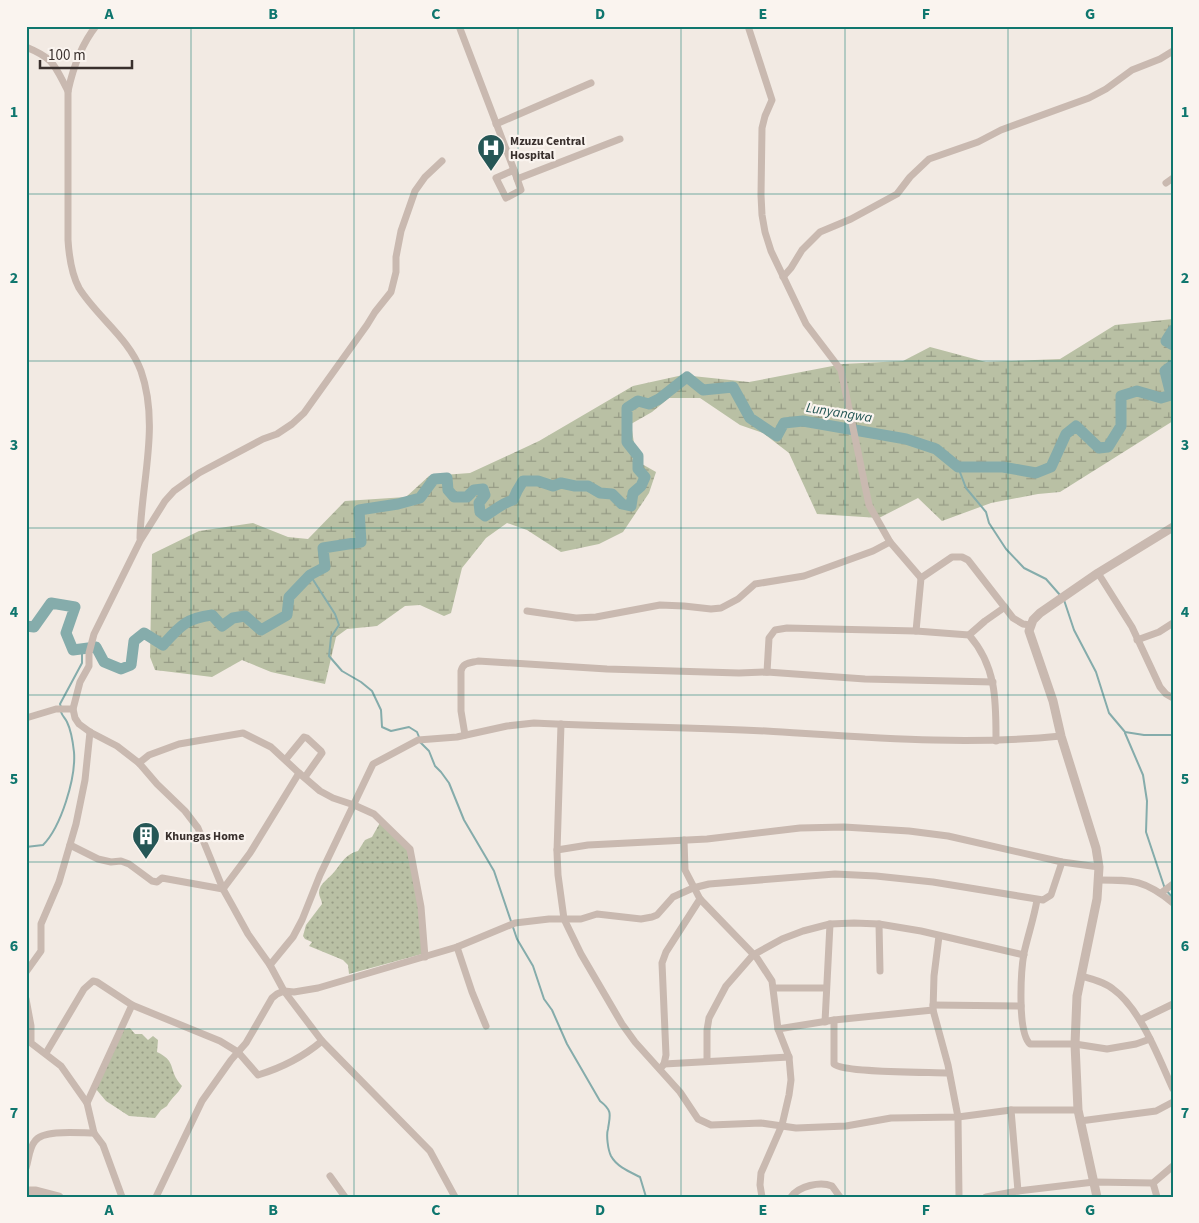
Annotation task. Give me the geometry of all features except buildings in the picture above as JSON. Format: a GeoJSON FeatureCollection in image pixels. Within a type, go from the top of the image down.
{"type":"FeatureCollection","features":[{"type":"Feature","properties":{"kind":"street"},"geometry":{"type":"LineString","coordinates":[[96,26],[82,49],[68,91],[68,240],[70,264],[79,287],[130,350],[140,371],[147,402],[149,430],[148,463],[140,541]]}},
{"type":"Feature","properties":{"kind":"street"},"geometry":{"type":"LineString","coordinates":[[459,26],[518,179],[521,191],[508,198],[504,198],[496,178],[514,170]]}},
{"type":"Feature","properties":{"kind":"street"},"geometry":{"type":"LineString","coordinates":[[748,26],[769,85],[772,100],[762,128],[762,215],[771,251],[806,324],[841,370],[869,505],[890,542],[921,578],[916,631]]}},
{"type":"Feature","properties":{"kind":"street"},"geometry":{"type":"LineString","coordinates":[[26,47],[50,59],[57,68],[68,91]]}},
{"type":"Feature","properties":{"kind":"street"},"geometry":{"type":"LineString","coordinates":[[783,277],[802,250],[820,232],[851,219],[897,194],[910,177],[929,159],[978,142],[1001,130],[1089,98],[1106,89],[1132,70],[1160,59],[1173,51]]}},
{"type":"Feature","properties":{"kind":"street"},"geometry":{"type":"LineString","coordinates":[[496,124],[591,83]]}},
{"type":"Feature","properties":{"kind":"street"},"geometry":{"type":"LineString","coordinates":[[518,179],[620,139]]}},
{"type":"Feature","properties":{"kind":"street"},"geometry":{"type":"LineString","coordinates":[[442,161],[425,177],[415,191],[401,231],[396,256],[396,272],[391,292],[304,412],[292,424],[276,434],[199,473],[165,501],[140,541],[91,643],[90,666],[80,682],[73,709],[76,720],[90,732],[118,746],[139,763],[157,784],[185,811],[198,828],[224,889],[248,934],[270,965],[284,991],[322,1040],[430,1151],[455,1197]]}},
{"type":"Feature","properties":{"kind":"street"},"geometry":{"type":"LineString","coordinates":[[1166,183],[1173,178]]}},
{"type":"Feature","properties":{"kind":"street"},"geometry":{"type":"LineString","coordinates":[[1097,1197],[1078,1110],[1075,1044],[1077,996],[1097,899],[1099,880],[1096,848],[1061,736],[1053,701],[1031,637],[1030,625],[1040,613],[1173,527]]}},
{"type":"Feature","properties":{"kind":"street"},"geometry":{"type":"LineString","coordinates":[[527,611],[576,618],[596,618],[660,606],[721,608],[738,599],[755,584],[804,576],[873,551],[890,542]]}},
{"type":"Feature","properties":{"kind":"street"},"geometry":{"type":"LineString","coordinates":[[921,578],[952,557],[962,556],[968,560],[1018,622],[1030,625]]}},
{"type":"Feature","properties":{"kind":"street"},"geometry":{"type":"LineString","coordinates":[[1098,574],[1132,627],[1160,687],[1173,698]]}},
{"type":"Feature","properties":{"kind":"street"},"geometry":{"type":"LineString","coordinates":[[767,672],[769,638],[775,630],[787,628],[916,631],[970,635],[1004,607]]}},
{"type":"Feature","properties":{"kind":"street"},"geometry":{"type":"LineString","coordinates":[[1137,640],[1159,632],[1173,623]]}},
{"type":"Feature","properties":{"kind":"street"},"geometry":{"type":"LineString","coordinates":[[970,635],[984,656],[994,682],[996,741]]}},
{"type":"Feature","properties":{"kind":"street"},"geometry":{"type":"LineString","coordinates":[[465,735],[461,671],[467,663],[482,661],[612,669],[739,673],[767,672],[866,679],[994,682]]}},
{"type":"Feature","properties":{"kind":"street"},"geometry":{"type":"LineString","coordinates":[[26,718],[60,709],[73,709]]}},
{"type":"Feature","properties":{"kind":"street"},"geometry":{"type":"LineString","coordinates":[[270,965],[293,937],[302,920],[320,875],[373,764],[420,740],[465,735],[507,726],[534,723],[724,729],[919,740],[996,741],[1061,736]]}},
{"type":"Feature","properties":{"kind":"street"},"geometry":{"type":"LineString","coordinates":[[561,724],[557,850],[558,875],[564,919],[581,954],[622,1024],[635,1042],[662,1066],[698,1119],[711,1125],[761,1123],[796,1128],[846,1126],[891,1118],[958,1117],[1011,1110],[1078,1110]]}},
{"type":"Feature","properties":{"kind":"street"},"geometry":{"type":"LineString","coordinates":[[26,972],[41,951],[41,924],[59,882],[70,845],[84,788],[90,732]]}},
{"type":"Feature","properties":{"kind":"street"},"geometry":{"type":"LineString","coordinates":[[139,763],[149,754],[178,744],[243,733],[271,747],[320,791],[374,814],[410,849],[421,907],[425,957]]}},
{"type":"Feature","properties":{"kind":"street"},"geometry":{"type":"LineString","coordinates":[[224,889],[302,775],[322,751],[306,737],[286,759]]}},
{"type":"Feature","properties":{"kind":"street"},"geometry":{"type":"LineString","coordinates":[[557,850],[588,845],[748,835],[800,828],[844,827],[908,831],[948,836],[1062,862],[1098,867]]}},
{"type":"Feature","properties":{"kind":"street"},"geometry":{"type":"LineString","coordinates":[[684,840],[685,870],[693,888],[700,899],[753,955],[767,973],[774,988],[773,1002],[778,1029],[789,1057],[791,1080],[782,1125],[762,1172],[760,1185],[762,1197]]}},
{"type":"Feature","properties":{"kind":"street"},"geometry":{"type":"LineString","coordinates":[[70,845],[98,859],[111,862],[121,861],[129,864],[152,881],[157,882],[162,878],[224,889]]}},
{"type":"Feature","properties":{"kind":"street"},"geometry":{"type":"LineString","coordinates":[[156,1197],[202,1101],[246,1043],[272,998],[284,991],[294,992],[318,988],[457,948],[512,924],[581,919],[597,914],[641,919],[652,917],[657,915],[673,897],[693,888],[726,881],[835,874],[876,876],[933,882],[1043,900],[1051,895],[1062,862]]}},
{"type":"Feature","properties":{"kind":"street"},"geometry":{"type":"LineString","coordinates":[[1099,880],[1131,880],[1151,887],[1173,903]]}},
{"type":"Feature","properties":{"kind":"street"},"geometry":{"type":"LineString","coordinates":[[1161,893],[1173,884]]}},
{"type":"Feature","properties":{"kind":"street"},"geometry":{"type":"LineString","coordinates":[[662,1066],[666,1055],[662,963],[666,952],[700,899]]}},
{"type":"Feature","properties":{"kind":"street"},"geometry":{"type":"LineString","coordinates":[[1037,900],[1024,955],[1021,1006],[1023,1032],[1026,1040],[1030,1044],[1075,1044],[1107,1049],[1136,1044],[1150,1039]]}},
{"type":"Feature","properties":{"kind":"street"},"geometry":{"type":"LineString","coordinates":[[707,1062],[709,1018],[726,986],[753,955],[782,939],[803,931],[830,924],[879,924],[1024,955]]}},
{"type":"Feature","properties":{"kind":"street"},"geometry":{"type":"LineString","coordinates":[[825,1022],[830,924]]}},
{"type":"Feature","properties":{"kind":"street"},"geometry":{"type":"LineString","coordinates":[[879,924],[880,971]]}},
{"type":"Feature","properties":{"kind":"street"},"geometry":{"type":"LineString","coordinates":[[939,936],[934,976],[933,1008],[958,1117],[959,1197]]}},
{"type":"Feature","properties":{"kind":"street"},"geometry":{"type":"LineString","coordinates":[[457,948],[486,1026]]}},
{"type":"Feature","properties":{"kind":"street"},"geometry":{"type":"LineString","coordinates":[[1081,976],[1098,981],[1114,990],[1125,1001],[1140,1020],[1173,1089]]}},
{"type":"Feature","properties":{"kind":"street"},"geometry":{"type":"LineString","coordinates":[[46,1053],[90,982],[97,982],[132,1005],[220,1041],[238,1052],[257,1075],[287,1064],[322,1040]]}},
{"type":"Feature","properties":{"kind":"street"},"geometry":{"type":"LineString","coordinates":[[774,988],[826,988]]}},
{"type":"Feature","properties":{"kind":"street"},"geometry":{"type":"LineString","coordinates":[[26,999],[31,1026],[31,1043],[46,1053],[65,1071],[87,1103],[94,1133],[99,1138],[107,1154],[122,1197]]}},
{"type":"Feature","properties":{"kind":"street"},"geometry":{"type":"LineString","coordinates":[[1140,1020],[1173,1004]]}},
{"type":"Feature","properties":{"kind":"street"},"geometry":{"type":"LineString","coordinates":[[87,1103],[132,1005]]}},
{"type":"Feature","properties":{"kind":"street"},"geometry":{"type":"LineString","coordinates":[[778,1029],[933,1008],[1021,1006]]}},
{"type":"Feature","properties":{"kind":"street"},"geometry":{"type":"LineString","coordinates":[[834,1020],[834,1064],[837,1067],[854,1070],[949,1073]]}},
{"type":"Feature","properties":{"kind":"street"},"geometry":{"type":"LineString","coordinates":[[662,1066],[789,1057]]}},
{"type":"Feature","properties":{"kind":"street"},"geometry":{"type":"LineString","coordinates":[[1080,1121],[1156,1111],[1173,1102]]}},
{"type":"Feature","properties":{"kind":"street"},"geometry":{"type":"LineString","coordinates":[[1011,1110],[1018,1191]]}},
{"type":"Feature","properties":{"kind":"street"},"geometry":{"type":"LineString","coordinates":[[26,1168],[36,1139],[54,1133],[94,1133]]}},
{"type":"Feature","properties":{"kind":"street"},"geometry":{"type":"LineString","coordinates":[[986,1197],[1018,1191],[1094,1182],[1153,1183],[1173,1166]]}},
{"type":"Feature","properties":{"kind":"street"},"geometry":{"type":"LineString","coordinates":[[330,1176],[345,1197]]}},
{"type":"Feature","properties":{"kind":"street"},"geometry":{"type":"LineString","coordinates":[[1153,1183],[1157,1197]]}},
{"type":"Feature","properties":{"kind":"street"},"geometry":{"type":"LineString","coordinates":[[791,1197],[802,1188],[823,1184],[832,1186],[840,1197]]}},
{"type":"Feature","properties":{"kind":"street"},"geometry":{"type":"LineString","coordinates":[[26,1191],[36,1191],[59,1197]]}},
{"type":"Feature","properties":{"kind":"green space"},"geometry":{"type":"Polygon","coordinates":[[[1173,319],[1173,421],[1060,492],[991,503],[942,521],[918,498],[879,518],[817,514],[789,453],[763,433],[740,425],[700,398],[669,398],[652,412],[631,424],[634,443],[642,464],[656,472],[649,493],[623,532],[599,544],[561,552],[527,530],[507,523],[486,538],[462,568],[451,613],[444,616],[420,605],[405,606],[377,626],[347,629],[336,637],[325,684],[271,672],[242,660],[212,677],[155,670],[150,657],[152,554],[199,531],[253,523],[288,537],[308,539],[345,501],[406,497],[429,476],[470,473],[539,441],[633,386],[683,375],[749,382],[843,364],[903,361],[930,347],[986,362],[1060,359],[1115,325],[1173,319]]]}},
{"type":"Feature","properties":{"kind":"green space"},"geometry":{"type":"Polygon","coordinates":[[[381,821],[409,850],[417,885],[422,954],[349,974],[348,965],[343,960],[309,946],[312,942],[303,936],[306,925],[322,904],[319,893],[321,886],[350,854],[358,851],[365,840],[372,837],[381,821]]]}},
{"type":"Feature","properties":{"kind":"green space"},"geometry":{"type":"Polygon","coordinates":[[[130,1028],[135,1034],[142,1034],[148,1040],[153,1036],[158,1040],[157,1052],[168,1059],[177,1080],[182,1086],[155,1118],[129,1116],[106,1101],[96,1089],[124,1029],[130,1028]]]}},
{"type":"Feature","properties":{"kind":"waterway","name":"Lunyangwa"},"geometry":{"type":"LineString","coordinates":[[1173,330],[1166,341],[1173,345]]}},
{"type":"Feature","properties":{"kind":"waterway","name":"Lunyangwa"},"geometry":{"type":"LineString","coordinates":[[26,626],[34,627],[51,603],[75,607],[66,633],[73,650],[96,647],[104,662],[121,669],[131,665],[134,641],[144,633],[163,645],[184,624],[203,616],[212,615],[222,626],[233,618],[245,616],[261,630],[287,615],[289,597],[310,575],[325,567],[323,548],[361,542],[359,510],[398,504],[420,498],[434,479],[447,478],[448,490],[454,497],[467,497],[474,490],[483,489],[485,495],[479,503],[480,512],[485,516],[513,500],[523,481],[538,481],[553,486],[561,483],[588,486],[600,493],[612,494],[622,504],[631,506],[633,493],[641,486],[645,477],[638,469],[638,456],[627,442],[627,408],[638,401],[649,404],[659,399],[687,377],[703,390],[733,387],[750,418],[777,436],[784,423],[803,421],[906,439],[936,449],[958,467],[1003,467],[1036,473],[1051,467],[1066,434],[1076,426],[1099,448],[1108,447],[1121,426],[1121,396],[1137,391],[1161,398],[1171,395],[1165,371],[1173,365]]}},
{"type":"Feature","properties":{"kind":"waterway"},"geometry":{"type":"LineString","coordinates":[[958,467],[966,488],[986,512],[989,523],[1006,549],[1024,568],[1046,579],[1060,595]]}},
{"type":"Feature","properties":{"kind":"waterway"},"geometry":{"type":"LineString","coordinates":[[310,575],[335,614],[339,625],[331,637],[329,656],[342,671],[372,691],[381,710],[382,727],[391,731],[409,727],[417,732],[419,737]]}},
{"type":"Feature","properties":{"kind":"waterway"},"geometry":{"type":"LineString","coordinates":[[1064,600],[1074,630],[1096,672],[1109,713],[1125,732],[1144,735],[1173,735]]}},
{"type":"Feature","properties":{"kind":"waterway"},"geometry":{"type":"LineString","coordinates":[[61,707],[60,704],[82,663],[82,649]]}},
{"type":"Feature","properties":{"kind":"waterway"},"geometry":{"type":"LineString","coordinates":[[26,847],[43,845],[50,837],[61,815],[70,788],[73,775],[74,752],[70,729],[61,712]]}},
{"type":"Feature","properties":{"kind":"waterway"},"geometry":{"type":"LineString","coordinates":[[1125,733],[1143,775],[1147,801],[1146,832],[1165,889],[1173,898]]}},
{"type":"Feature","properties":{"kind":"waterway"},"geometry":{"type":"LineString","coordinates":[[420,742],[429,751],[435,766],[449,783],[464,820],[494,871],[517,939],[533,966],[544,999],[552,1010],[567,1044],[600,1101],[609,1111],[607,1139],[611,1156],[620,1166],[640,1177],[646,1197]]}},
{"type":"Feature","properties":{"kind":"place","name":"Mzuzu Central Hospital"},"geometry":{"type":"Point","coordinates":[491,172]}},
{"type":"Feature","properties":{"kind":"place","name":"Khungas Home"},"geometry":{"type":"Point","coordinates":[146,860]}}]}
